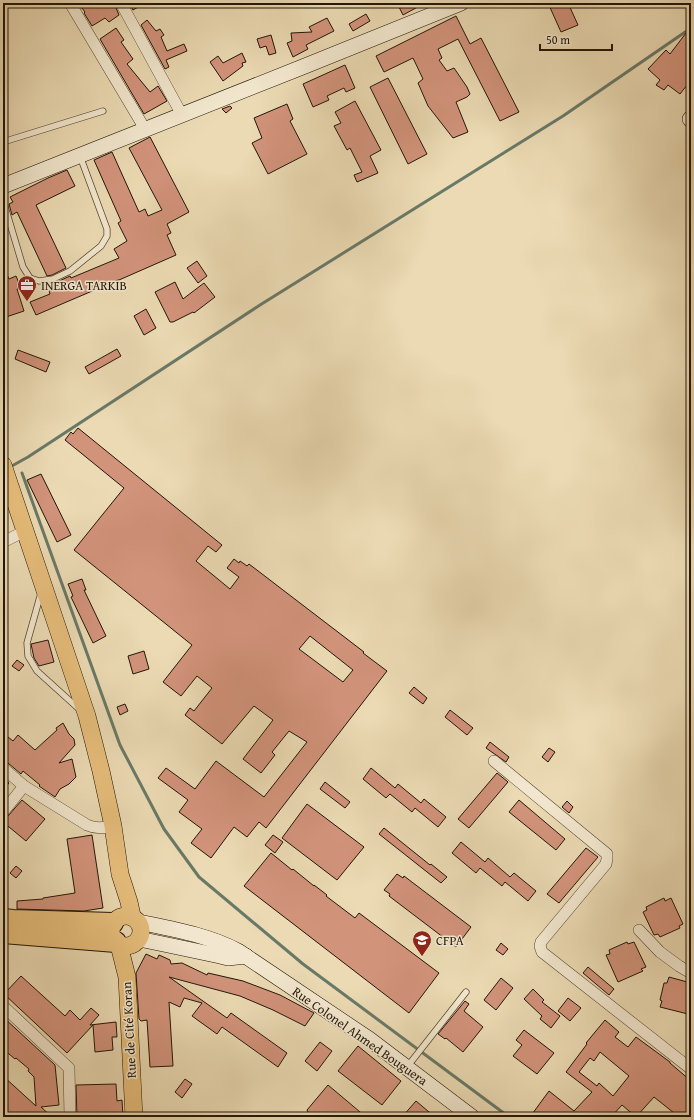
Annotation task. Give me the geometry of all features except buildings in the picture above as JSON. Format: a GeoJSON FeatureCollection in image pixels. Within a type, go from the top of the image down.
{"type":"FeatureCollection","features":[{"type":"Feature","properties":{"kind":"highway"},"geometry":{"type":"LineString","coordinates":[[3,919],[123,935]]}},
{"type":"Feature","properties":{"kind":"highway"},"geometry":{"type":"LineString","coordinates":[[3,933],[123,935]]}},
{"type":"Feature","properties":{"kind":"main road"},"geometry":{"type":"LineString","coordinates":[[3,186],[461,3]]}},
{"type":"Feature","properties":{"kind":"main road"},"geometry":{"type":"LineString","coordinates":[[3,465],[87,716],[113,826],[120,874],[135,919],[142,930],[123,935]]}},
{"type":"Feature","properties":{"kind":"main road"},"geometry":{"type":"LineString","coordinates":[[120,874],[116,905],[123,935]]}},
{"type":"Feature","properties":{"kind":"main road"},"geometry":{"type":"LineString","coordinates":[[123,935],[123,915],[135,919]]}},
{"type":"Feature","properties":{"kind":"main road","name":"Rue Colonel Ahmed Bouguera"},"geometry":{"type":"LineString","coordinates":[[135,919],[221,942],[238,951],[369,1039],[472,1117]]}},
{"type":"Feature","properties":{"kind":"main road"},"geometry":{"type":"LineString","coordinates":[[123,935],[228,958],[246,956]]}},
{"type":"Feature","properties":{"kind":"main road","name":"Rue de Cité Koran"},"geometry":{"type":"LineString","coordinates":[[123,935],[134,1117]]}},
{"type":"Feature","properties":{"kind":"street"},"geometry":{"type":"LineString","coordinates":[[70,3],[145,130]]}},
{"type":"Feature","properties":{"kind":"street"},"geometry":{"type":"LineString","coordinates":[[121,3],[182,115]]}},
{"type":"Feature","properties":{"kind":"street"},"geometry":{"type":"LineString","coordinates":[[3,542],[25,531]]}},
{"type":"Feature","properties":{"kind":"street"},"geometry":{"type":"LineString","coordinates":[[494,761],[606,854],[606,864],[541,942],[540,946],[542,952],[691,1069]]}},
{"type":"Feature","properties":{"kind":"street"},"geometry":{"type":"LineString","coordinates":[[3,768],[24,786],[93,828],[113,826]]}},
{"type":"Feature","properties":{"kind":"street"},"geometry":{"type":"LineString","coordinates":[[3,812],[24,786]]}},
{"type":"Feature","properties":{"kind":"street"},"geometry":{"type":"LineString","coordinates":[[639,930],[660,952],[691,973]]}},
{"type":"Feature","properties":{"kind":"street"},"geometry":{"type":"LineString","coordinates":[[3,1006],[69,1068],[70,1117]]}},
{"type":"Feature","properties":{"kind":"lane"},"geometry":{"type":"LineString","coordinates":[[3,142],[103,111]]}},
{"type":"Feature","properties":{"kind":"lane"},"geometry":{"type":"LineString","coordinates":[[3,200],[23,267],[30,278],[39,281],[53,279],[70,271],[101,246],[107,236],[107,229],[80,155]]}},
{"type":"Feature","properties":{"kind":"lane"},"geometry":{"type":"LineString","coordinates":[[43,585],[27,643],[28,656],[37,671],[87,716]]}},
{"type":"Feature","properties":{"kind":"lane"},"geometry":{"type":"LineString","coordinates":[[406,1068],[466,992]]}},
{"type":"Feature","properties":{"kind":"waterway"},"geometry":{"type":"LineString","coordinates":[[10,467],[28,457],[260,305],[563,116],[691,28]]}},
{"type":"Feature","properties":{"kind":"waterway"},"geometry":{"type":"LineString","coordinates":[[22,473],[120,745],[164,829],[199,877],[303,964],[509,1117]]}},
{"type":"Feature","properties":{"kind":"place","name":"INERGA TARKIB"},"geometry":{"type":"Point","coordinates":[27,302]}},
{"type":"Feature","properties":{"kind":"place","name":"CFPA"},"geometry":{"type":"Point","coordinates":[422,957]}}]}
